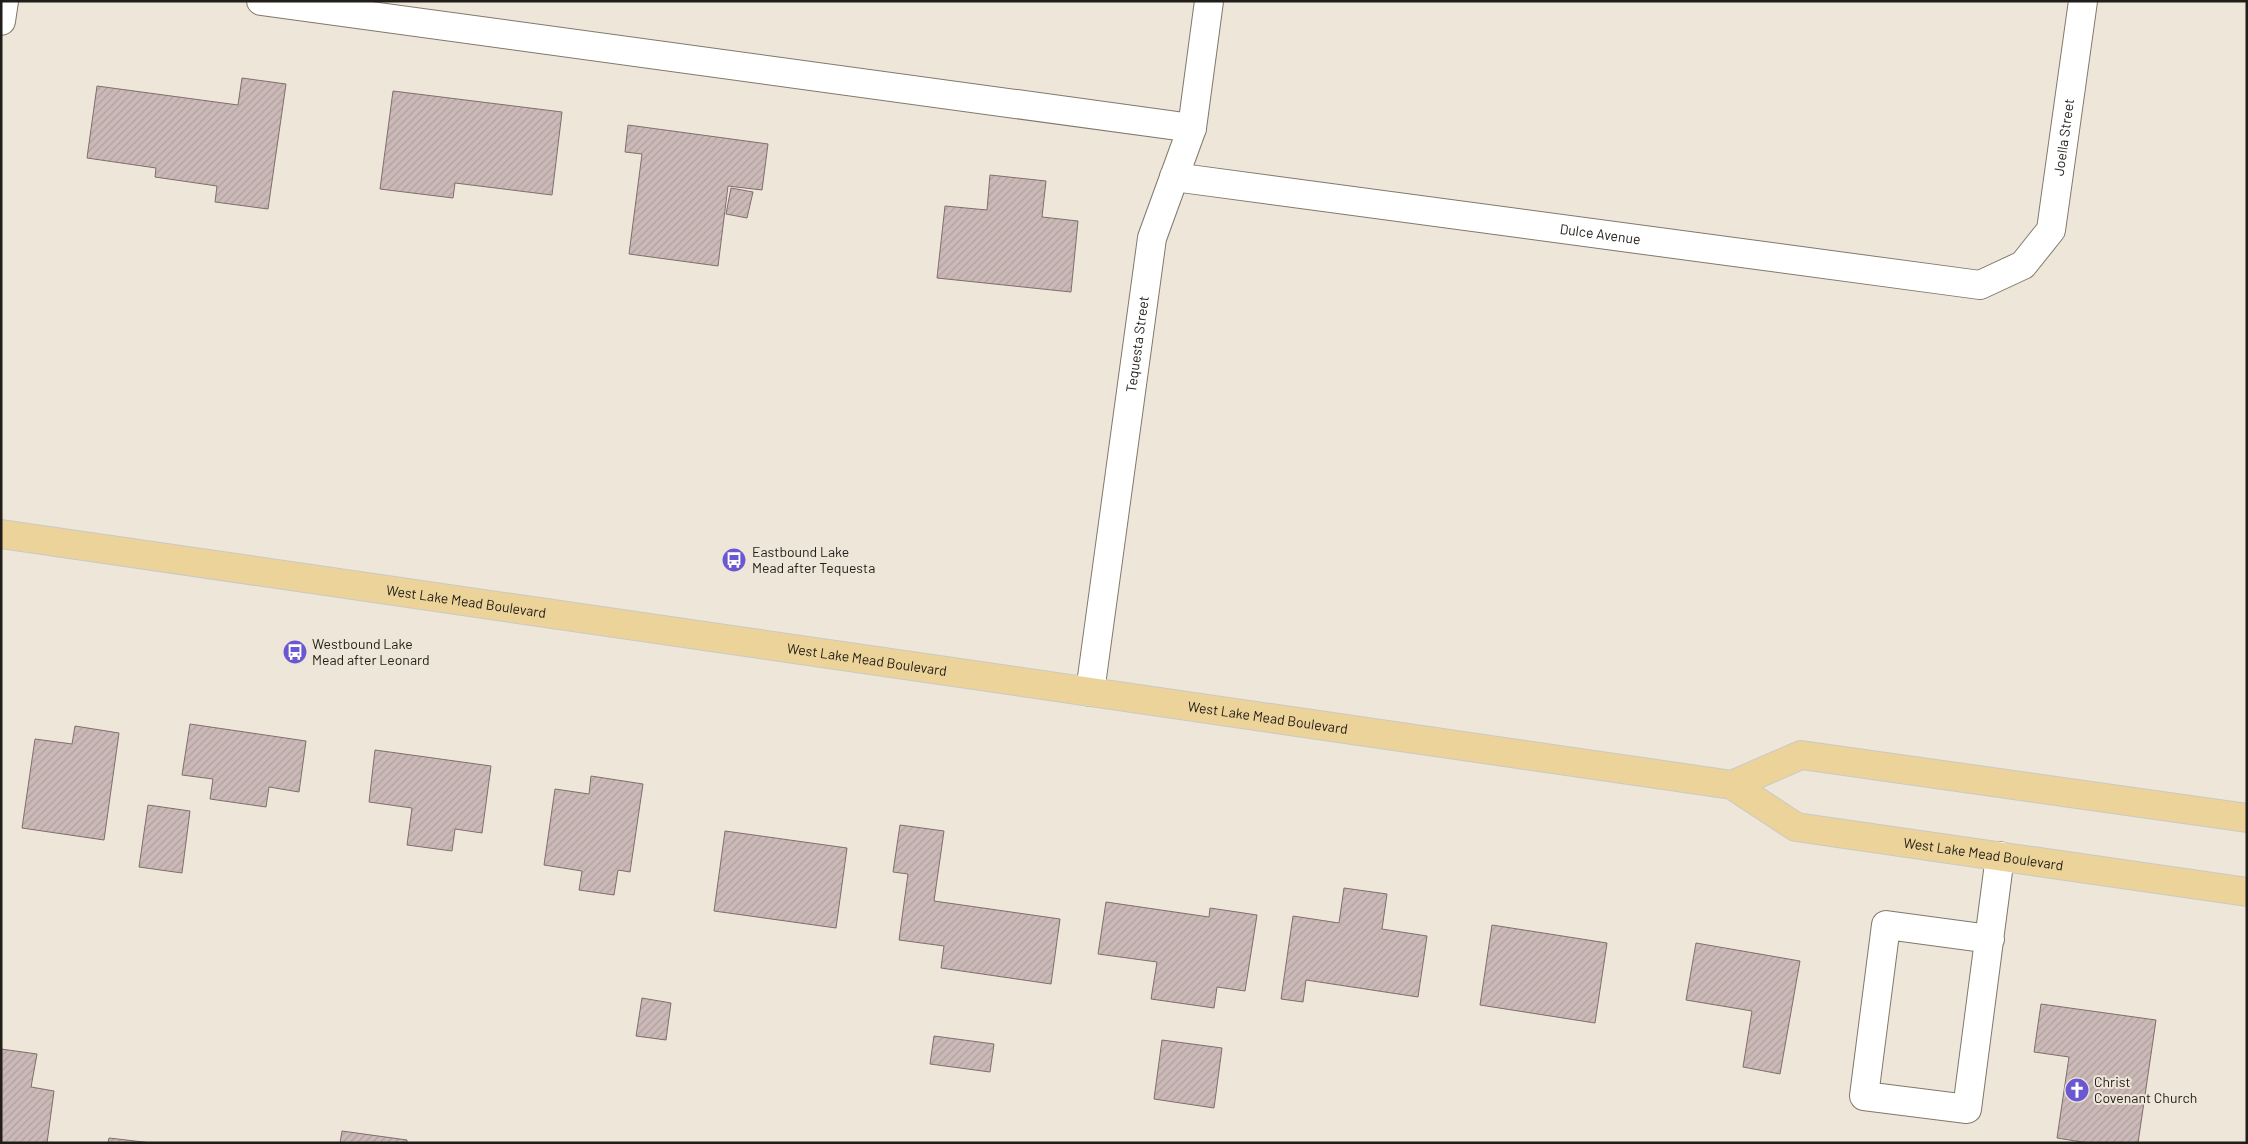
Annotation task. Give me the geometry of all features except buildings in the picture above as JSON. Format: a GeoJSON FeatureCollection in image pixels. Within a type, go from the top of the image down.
{"type":"FeatureCollection","features":[{"type":"Feature","properties":{"kind":"main road","name":"West Lake Mead Boulevard"},"geometry":{"type":"LineString","coordinates":[[1,534],[1732,785],[1796,827],[2247,892]]}},
{"type":"Feature","properties":{"kind":"main road"},"geometry":{"type":"LineString","coordinates":[[1732,785],[1801,755],[2247,818]]}},
{"type":"Feature","properties":{"kind":"street"},"geometry":{"type":"LineString","coordinates":[[1,21],[4,1]]}},
{"type":"Feature","properties":{"kind":"street"},"geometry":{"type":"LineString","coordinates":[[261,1],[1192,128]]}},
{"type":"Feature","properties":{"kind":"street","name":"Tequesta Street"},"geometry":{"type":"LineString","coordinates":[[1090,692],[1152,238],[1192,128],[1209,1]]}},
{"type":"Feature","properties":{"kind":"street","name":"Joella Street"},"geometry":{"type":"LineString","coordinates":[[2023,265],[2051,230],[2083,1]]}},
{"type":"Feature","properties":{"kind":"street","name":"Dulce Avenue"},"geometry":{"type":"LineString","coordinates":[[1174,177],[1980,285],[2023,265]]}},
{"type":"Feature","properties":{"kind":"street"},"geometry":{"type":"LineString","coordinates":[[1990,939],[1886,925],[1864,1096],[1967,1110],[1990,939],[2000,856]]}},
{"type":"Feature","properties":{"kind":"place","name":"Eastbound Lake Mead after Tequesta"},"geometry":{"type":"Point","coordinates":[734,560]}},
{"type":"Feature","properties":{"kind":"place","name":"Westbound Lake Mead after Leonard"},"geometry":{"type":"Point","coordinates":[295,652]}},
{"type":"Feature","properties":{"kind":"place","name":"Christ Covenant Church"},"geometry":{"type":"Point","coordinates":[2077,1090]}}]}
